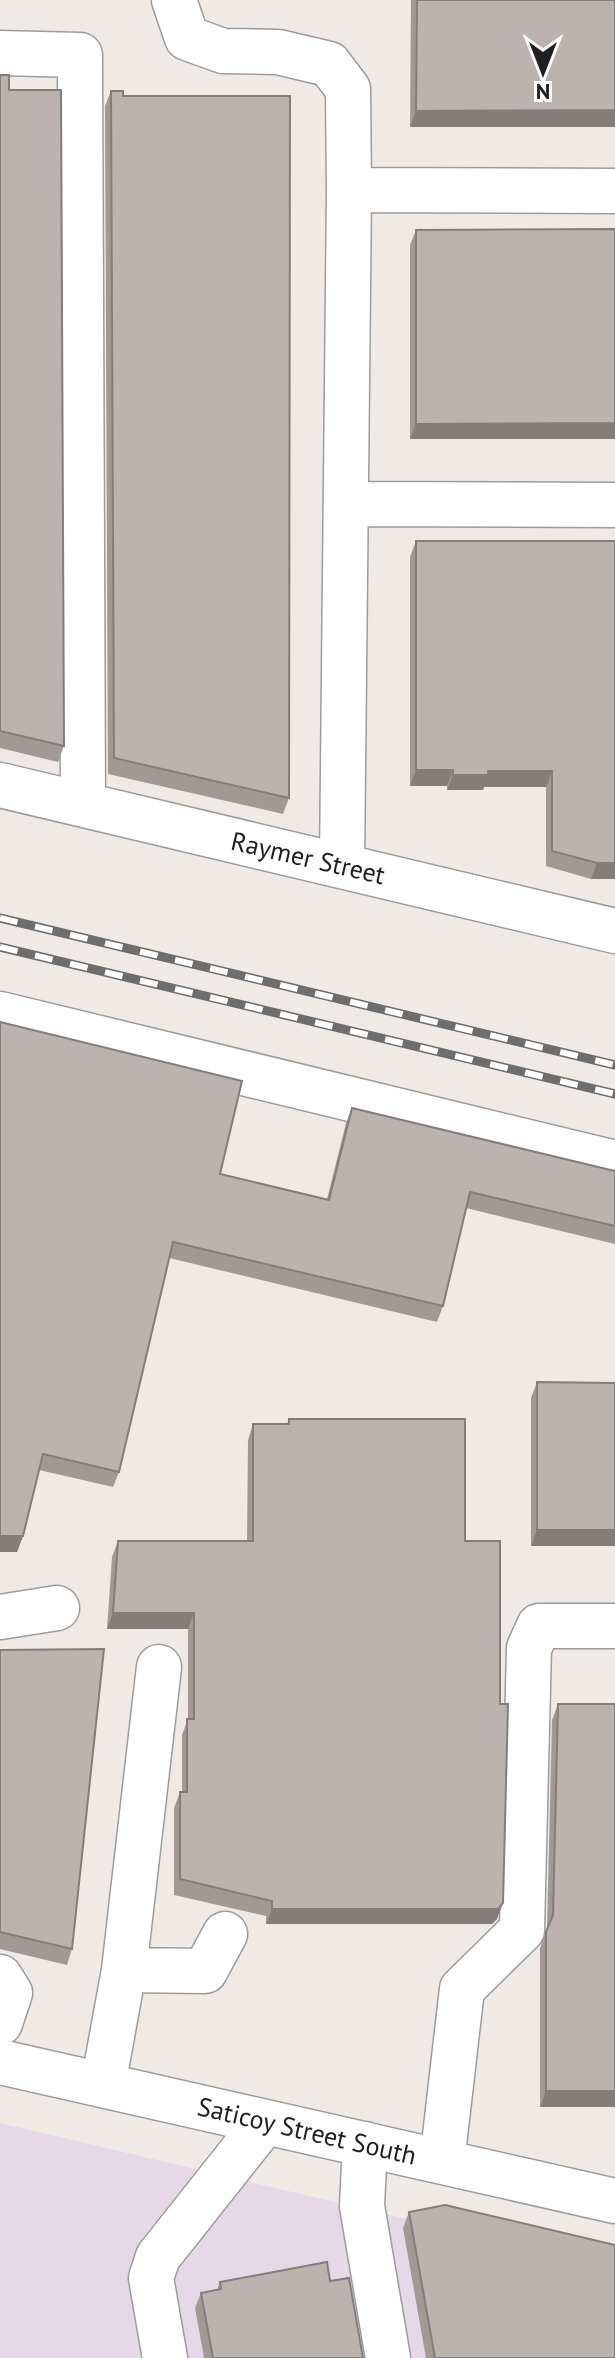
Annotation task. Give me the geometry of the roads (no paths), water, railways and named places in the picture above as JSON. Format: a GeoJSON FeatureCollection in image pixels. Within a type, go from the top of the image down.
{"type":"FeatureCollection","features":[{"type":"Feature","properties":{"kind":"street"},"geometry":{"type":"LineString","coordinates":[[174,0],[187,38],[223,51],[278,52],[329,64],[348,89],[342,866]]}},
{"type":"Feature","properties":{"kind":"street"},"geometry":{"type":"LineString","coordinates":[[0,53],[80,55],[83,804]]}},
{"type":"Feature","properties":{"kind":"street"},"geometry":{"type":"LineString","coordinates":[[349,190],[615,191]]}},
{"type":"Feature","properties":{"kind":"street"},"geometry":{"type":"LineString","coordinates":[[346,504],[615,505]]}},
{"type":"Feature","properties":{"kind":"street","name":"Raymer Street"},"geometry":{"type":"LineString","coordinates":[[0,785],[615,931]]}},
{"type":"Feature","properties":{"kind":"street"},"geometry":{"type":"LineString","coordinates":[[0,1014],[615,1163]]}},
{"type":"Feature","properties":{"kind":"street"},"geometry":{"type":"LineString","coordinates":[[0,1617],[57,1608]]}},
{"type":"Feature","properties":{"kind":"street"},"geometry":{"type":"LineString","coordinates":[[442,2162],[462,1989],[522,1930],[529,1648],[539,1626],[615,1626]]}},
{"type":"Feature","properties":{"kind":"street"},"geometry":{"type":"LineString","coordinates":[[103,2085],[124,1970],[159,1667]]}},
{"type":"Feature","properties":{"kind":"street"},"geometry":{"type":"LineString","coordinates":[[124,1970],[205,1971],[225,1934]]}},
{"type":"Feature","properties":{"kind":"street"},"geometry":{"type":"LineString","coordinates":[[0,1977],[10,1993],[0,2023]]}},
{"type":"Feature","properties":{"kind":"street","name":"Saticoy Street South"},"geometry":{"type":"LineString","coordinates":[[0,2062],[615,2201]]}},
{"type":"Feature","properties":{"kind":"street"},"geometry":{"type":"LineString","coordinates":[[165,2358],[151,2278],[158,2257],[265,2122]]}},
{"type":"Feature","properties":{"kind":"street"},"geometry":{"type":"LineString","coordinates":[[365,2144],[362,2206],[388,2358]]}},
{"type":"Feature","properties":{"kind":"railway"},"geometry":{"type":"LineString","coordinates":[[0,918],[615,1065]]}},
{"type":"Feature","properties":{"kind":"railway"},"geometry":{"type":"LineString","coordinates":[[0,947],[615,1094]]}}]}
